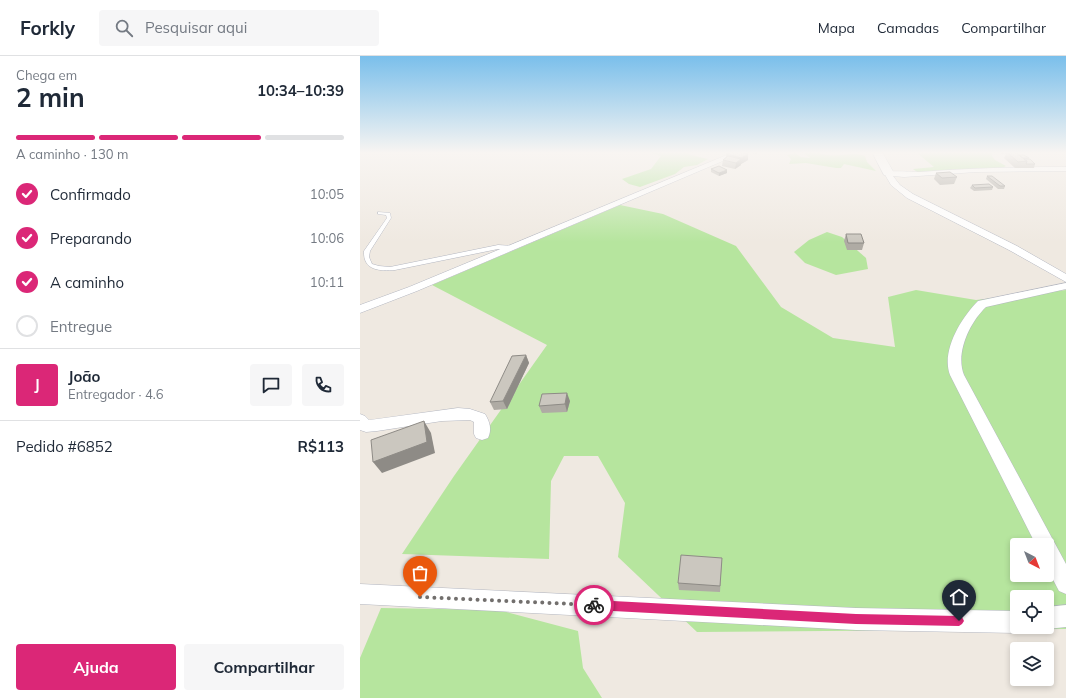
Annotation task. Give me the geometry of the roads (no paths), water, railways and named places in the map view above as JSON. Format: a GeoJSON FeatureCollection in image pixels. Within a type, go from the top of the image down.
{"type":"FeatureCollection","features":[{"type":"Feature","properties":{"kind":"street"},"geometry":{"type":"LineString","coordinates":[[360,309],[413,289],[669,182]]}},
{"type":"Feature","properties":{"kind":"street"},"geometry":{"type":"LineString","coordinates":[[892,182],[910,196],[1013,248],[1066,280]]}},
{"type":"Feature","properties":{"kind":"street"},"geometry":{"type":"LineString","coordinates":[[1042,538],[957,375],[953,364],[959,340],[976,309],[982,304],[1066,280]]}},
{"type":"Feature","properties":{"kind":"street"},"geometry":{"type":"LineString","coordinates":[[360,420],[366,426],[378,426],[448,415],[473,414],[479,417],[482,425],[482,434]]}},
{"type":"Feature","properties":{"kind":"street"},"geometry":{"type":"LineString","coordinates":[[1054,561],[1066,584]]}},
{"type":"Feature","properties":{"kind":"street"},"geometry":{"type":"LineString","coordinates":[[360,594],[856,619],[1010,622]]}},
{"type":"Feature","properties":{"kind":"street"},"geometry":{"type":"LineString","coordinates":[[1054,617],[1066,616]]}},
{"type":"Feature","properties":{"kind":"lane"},"geometry":{"type":"LineString","coordinates":[[380,213],[388,214],[389,218],[367,251],[366,256],[366,260],[369,264],[379,268],[394,268],[498,247],[512,248]]}}]}
